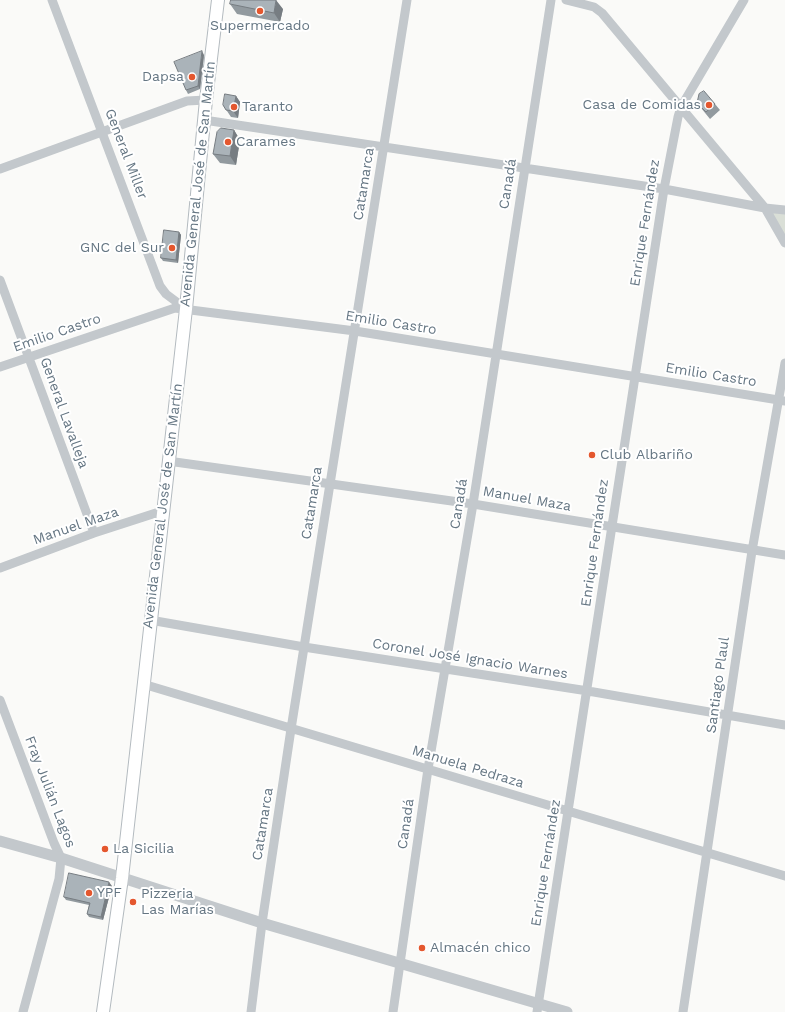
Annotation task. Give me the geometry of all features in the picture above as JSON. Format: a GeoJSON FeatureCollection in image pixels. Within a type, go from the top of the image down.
{"type":"FeatureCollection","features":[{"type":"Feature","properties":{"kind":"main road","name":"Avenida General José de San Martín"},"geometry":{"type":"LineString","coordinates":[[103,1012],[122,878],[162,511],[186,309],[206,100],[218,0]]}},
{"type":"Feature","properties":{"kind":"street","name":"General Miller"},"geometry":{"type":"LineString","coordinates":[[52,0],[160,286],[166,294],[186,309]]}},
{"type":"Feature","properties":{"kind":"street","name":"Catamarca"},"geometry":{"type":"LineString","coordinates":[[251,1012],[262,923],[291,729],[407,0]]}},
{"type":"Feature","properties":{"kind":"street","name":"Canadá"},"geometry":{"type":"LineString","coordinates":[[393,1012],[401,965],[428,769],[473,504],[551,0]]}},
{"type":"Feature","properties":{"kind":"street"},"geometry":{"type":"LineString","coordinates":[[566,0],[599,10],[765,208],[785,243]]}},
{"type":"Feature","properties":{"kind":"street","name":"Enrique Fernández"},"geometry":{"type":"LineString","coordinates":[[538,1008],[588,691],[611,528],[664,189],[681,107],[744,0]]}},
{"type":"Feature","properties":{"kind":"street"},"geometry":{"type":"LineString","coordinates":[[0,169],[102,130],[187,101],[206,100]]}},
{"type":"Feature","properties":{"kind":"street"},"geometry":{"type":"LineString","coordinates":[[204,120],[664,189],[765,208],[785,210]]}},
{"type":"Feature","properties":{"kind":"street","name":"General Lavalleja"},"geometry":{"type":"LineString","coordinates":[[0,280],[94,534]]}},
{"type":"Feature","properties":{"kind":"street","name":"Emilio Castro"},"geometry":{"type":"LineString","coordinates":[[0,368],[28,357],[175,308],[355,332],[635,378],[782,400]]}},
{"type":"Feature","properties":{"kind":"street","name":"Santiago Plaul"},"geometry":{"type":"LineString","coordinates":[[683,1012],[752,551],[782,400],[785,363]]}},
{"type":"Feature","properties":{"kind":"street","name":"Manuel Maza"},"geometry":{"type":"LineString","coordinates":[[168,461],[473,504],[611,528],[785,555]]}},
{"type":"Feature","properties":{"kind":"street","name":"Manuel Maza"},"geometry":{"type":"LineString","coordinates":[[0,568],[162,511]]}},
{"type":"Feature","properties":{"kind":"street","name":"Coronel José Ignacio Warnes"},"geometry":{"type":"LineString","coordinates":[[150,620],[304,647],[588,691],[785,725]]}},
{"type":"Feature","properties":{"kind":"street","name":"Manuela Pedraza"},"geometry":{"type":"LineString","coordinates":[[143,684],[785,876]]}},
{"type":"Feature","properties":{"kind":"street","name":"Fray Julián Lagos"},"geometry":{"type":"LineString","coordinates":[[0,700],[61,858],[59,879],[24,1012]]}},
{"type":"Feature","properties":{"kind":"street"},"geometry":{"type":"LineString","coordinates":[[0,841],[61,858],[262,923],[538,1008],[567,1012]]}},
{"type":"Feature","properties":{"kind":"shaded area"},"geometry":{"type":"Polygon","coordinates":[[[765,208],[785,210],[785,243],[765,208]]]}},
{"type":"Feature","properties":{"kind":"building"},"geometry":{"type":"Polygon","coordinates":[[[231,0],[276,0],[274,13],[230,4],[231,0]]]}},
{"type":"Feature","properties":{"kind":"building","name":"Dapsa"},"geometry":{"type":"Polygon","coordinates":[[[202,51],[198,86],[186,90],[174,62],[202,51]]]}},
{"type":"Feature","properties":{"kind":"building"},"geometry":{"type":"Polygon","coordinates":[[[704,91],[715,104],[706,112],[697,103],[699,94],[704,91]]]}},
{"type":"Feature","properties":{"kind":"building"},"geometry":{"type":"Polygon","coordinates":[[[225,94],[236,96],[233,111],[226,110],[223,105],[225,94]]]}},
{"type":"Feature","properties":{"kind":"building"},"geometry":{"type":"Polygon","coordinates":[[[221,128],[234,130],[230,156],[213,154],[217,132],[221,128]]]}},
{"type":"Feature","properties":{"kind":"building","name":"GNC del Sur"},"geometry":{"type":"Polygon","coordinates":[[[164,230],[179,232],[176,260],[161,258],[164,230]]]}},
{"type":"Feature","properties":{"kind":"building","name":"YPF"},"geometry":{"type":"Polygon","coordinates":[[[69,873],[109,882],[101,917],[87,914],[90,903],[64,897],[69,873]]]}},
{"type":"Feature","properties":{"kind":"place","name":"Supermercado"},"geometry":{"type":"Point","coordinates":[260,11]}},
{"type":"Feature","properties":{"kind":"place","name":"Dapsa"},"geometry":{"type":"Point","coordinates":[192,77]}},
{"type":"Feature","properties":{"kind":"place","name":"Casa de Comidas"},"geometry":{"type":"Point","coordinates":[709,105]}},
{"type":"Feature","properties":{"kind":"place","name":"Taranto"},"geometry":{"type":"Point","coordinates":[234,107]}},
{"type":"Feature","properties":{"kind":"place","name":"Carames"},"geometry":{"type":"Point","coordinates":[228,142]}},
{"type":"Feature","properties":{"kind":"place","name":"GNC del Sur"},"geometry":{"type":"Point","coordinates":[172,248]}},
{"type":"Feature","properties":{"kind":"place","name":"Club Albariño"},"geometry":{"type":"Point","coordinates":[592,455]}},
{"type":"Feature","properties":{"kind":"place","name":"La Sicilia"},"geometry":{"type":"Point","coordinates":[105,849]}},
{"type":"Feature","properties":{"kind":"place","name":"YPF"},"geometry":{"type":"Point","coordinates":[89,893]}},
{"type":"Feature","properties":{"kind":"place","name":"Pizzeria Las Marías"},"geometry":{"type":"Point","coordinates":[133,902]}},
{"type":"Feature","properties":{"kind":"place","name":"Almacén chico"},"geometry":{"type":"Point","coordinates":[422,948]}}]}
